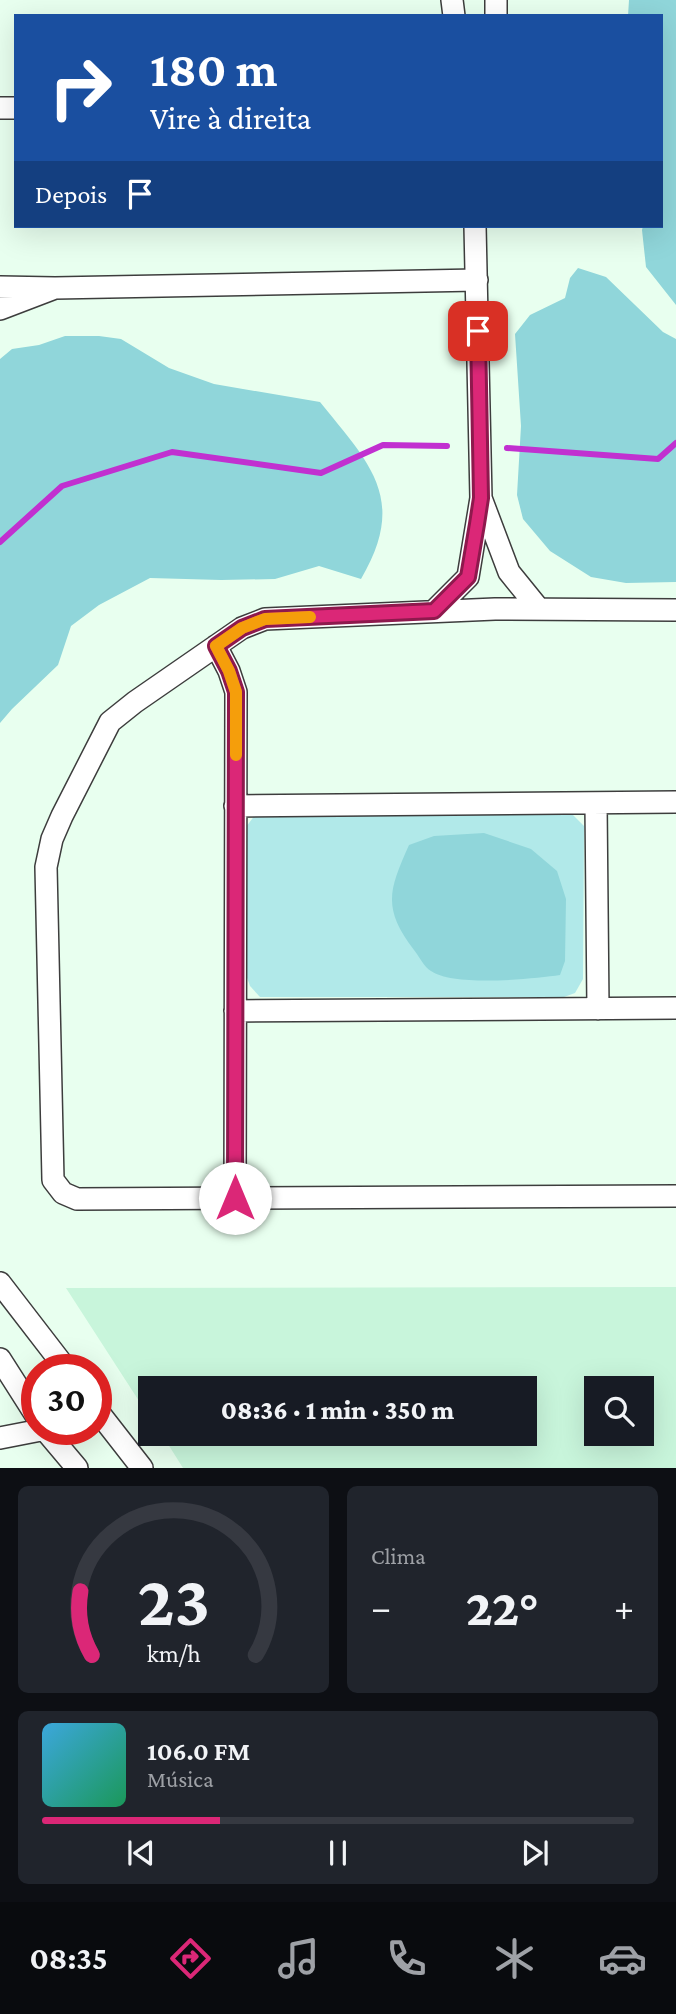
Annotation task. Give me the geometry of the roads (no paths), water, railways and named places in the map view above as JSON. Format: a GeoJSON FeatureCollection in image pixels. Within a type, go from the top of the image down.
{"type":"FeatureCollection","features":[{"type":"Feature","properties":{"kind":"street"},"geometry":{"type":"LineString","coordinates":[[434,611],[468,577],[481,498],[475,228]]}},
{"type":"Feature","properties":{"kind":"street"},"geometry":{"type":"LineString","coordinates":[[0,287],[477,280]]}},
{"type":"Feature","properties":{"kind":"street"},"geometry":{"type":"LineString","coordinates":[[0,309],[55,288]]}},
{"type":"Feature","properties":{"kind":"street"},"geometry":{"type":"LineString","coordinates":[[481,498],[509,572],[539,609]]}},
{"type":"Feature","properties":{"kind":"street"},"geometry":{"type":"LineString","coordinates":[[676,610],[434,611],[265,619],[242,628],[110,722],[61,816],[52,839],[46,867],[53,1180],[63,1193],[77,1199],[676,1196]]}},
{"type":"Feature","properties":{"kind":"street"},"geometry":{"type":"LineString","coordinates":[[216,646],[236,692],[235,1198]]}},
{"type":"Feature","properties":{"kind":"street"},"geometry":{"type":"LineString","coordinates":[[235,806],[676,802]]}},
{"type":"Feature","properties":{"kind":"street"},"geometry":{"type":"LineString","coordinates":[[596,804],[598,1009]]}},
{"type":"Feature","properties":{"kind":"street"},"geometry":{"type":"LineString","coordinates":[[235,1011],[676,1008]]}},
{"type":"Feature","properties":{"kind":"street"},"geometry":{"type":"LineString","coordinates":[[0,1283],[55,1354]]}},
{"type":"Feature","properties":{"kind":"street"},"geometry":{"type":"LineString","coordinates":[[0,1359],[21,1392]]}},
{"type":"Feature","properties":{"kind":"street"},"geometry":{"type":"LineString","coordinates":[[112,1430],[142,1468]]}},
{"type":"Feature","properties":{"kind":"street"},"geometry":{"type":"LineString","coordinates":[[0,1438],[21,1434]]}},
{"type":"Feature","properties":{"kind":"street"},"geometry":{"type":"LineString","coordinates":[[56,1445],[77,1468]]}},
{"type":"Feature","properties":{"kind":"waterway"},"geometry":{"type":"LineString","coordinates":[[507,448],[658,459],[676,443]]}},
{"type":"Feature","properties":{"kind":"waterway"},"geometry":{"type":"LineString","coordinates":[[0,542],[62,486],[172,452],[321,473],[383,445],[447,446]]}}]}
